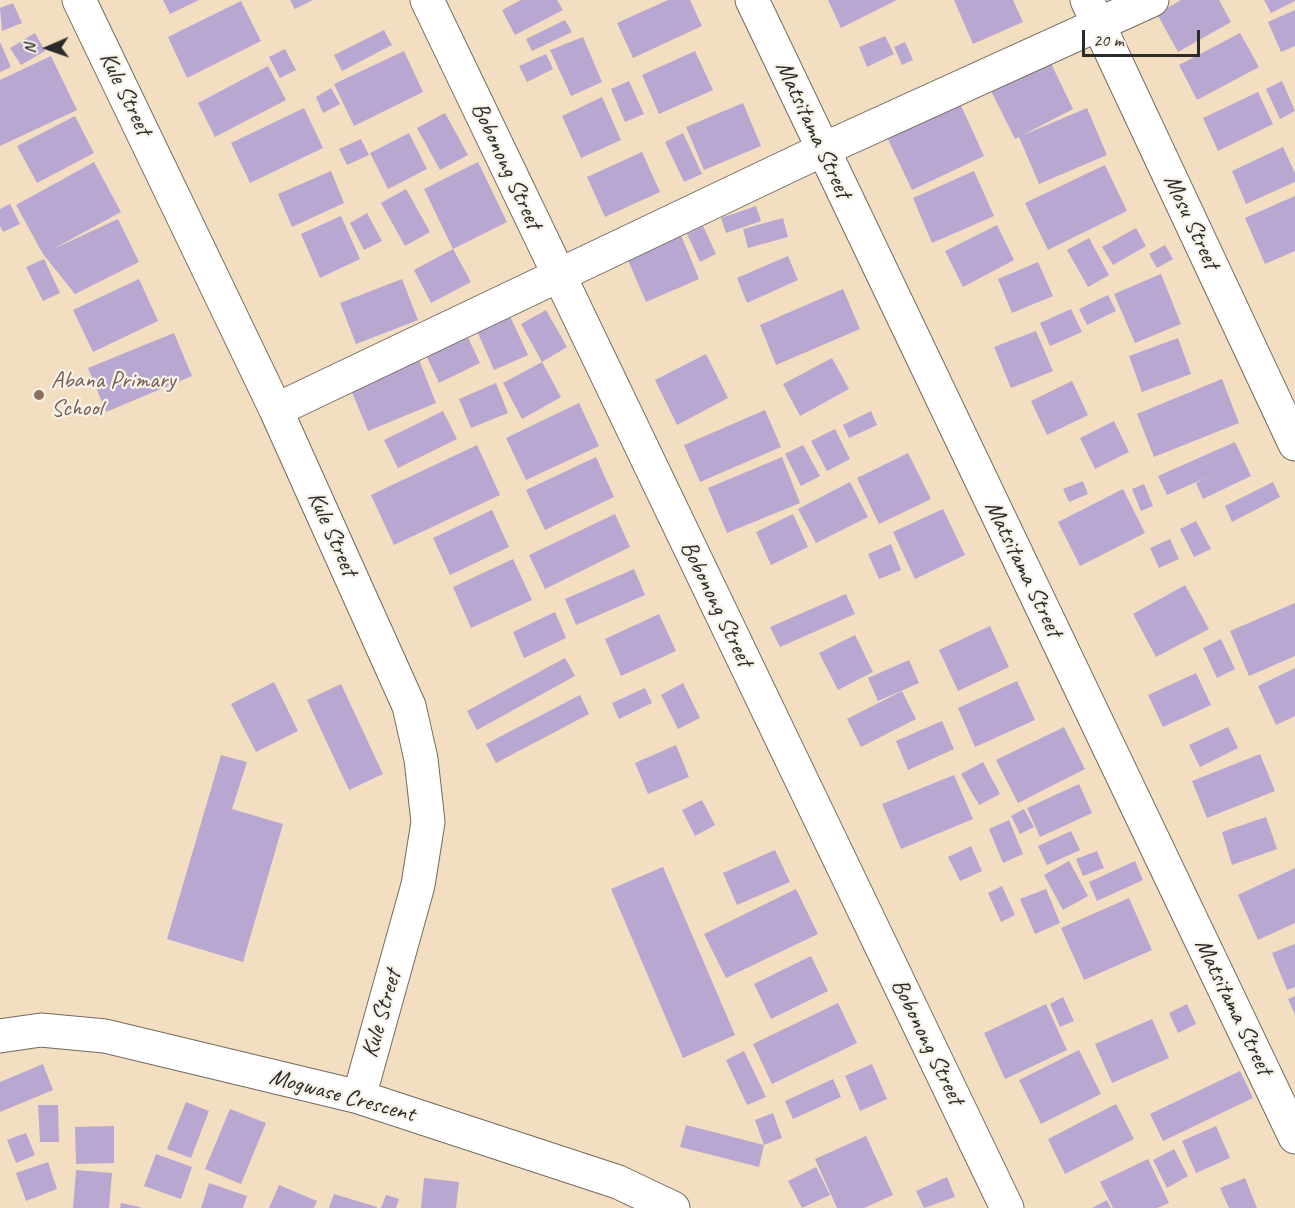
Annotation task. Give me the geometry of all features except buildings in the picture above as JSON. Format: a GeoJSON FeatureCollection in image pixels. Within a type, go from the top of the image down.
{"type":"FeatureCollection","features":[{"type":"Feature","properties":{"kind":"street","name":"Kule Street"},"geometry":{"type":"LineString","coordinates":[[79,0],[276,410],[409,706],[421,759],[428,822],[418,885],[359,1097]]}},
{"type":"Feature","properties":{"kind":"street","name":"Bobonong Street"},"geometry":{"type":"LineString","coordinates":[[427,0],[558,277],[1008,1208]]}},
{"type":"Feature","properties":{"kind":"street","name":"Matsitama Street"},"geometry":{"type":"LineString","coordinates":[[752,0],[1295,1137]]}},
{"type":"Feature","properties":{"kind":"street"},"geometry":{"type":"LineString","coordinates":[[276,410],[822,150],[1093,13],[1152,0]]}},
{"type":"Feature","properties":{"kind":"street","name":"Mosu Street"},"geometry":{"type":"LineString","coordinates":[[1093,13],[1295,444]]}},
{"type":"Feature","properties":{"kind":"street","name":"Mogwase Crescent"},"geometry":{"type":"LineString","coordinates":[[0,1036],[41,1030],[105,1036],[359,1097],[618,1182],[673,1208]]}},
{"type":"Feature","properties":{"kind":"place","name":"Abana Primary School"},"geometry":{"type":"Point","coordinates":[39,395]}}]}
